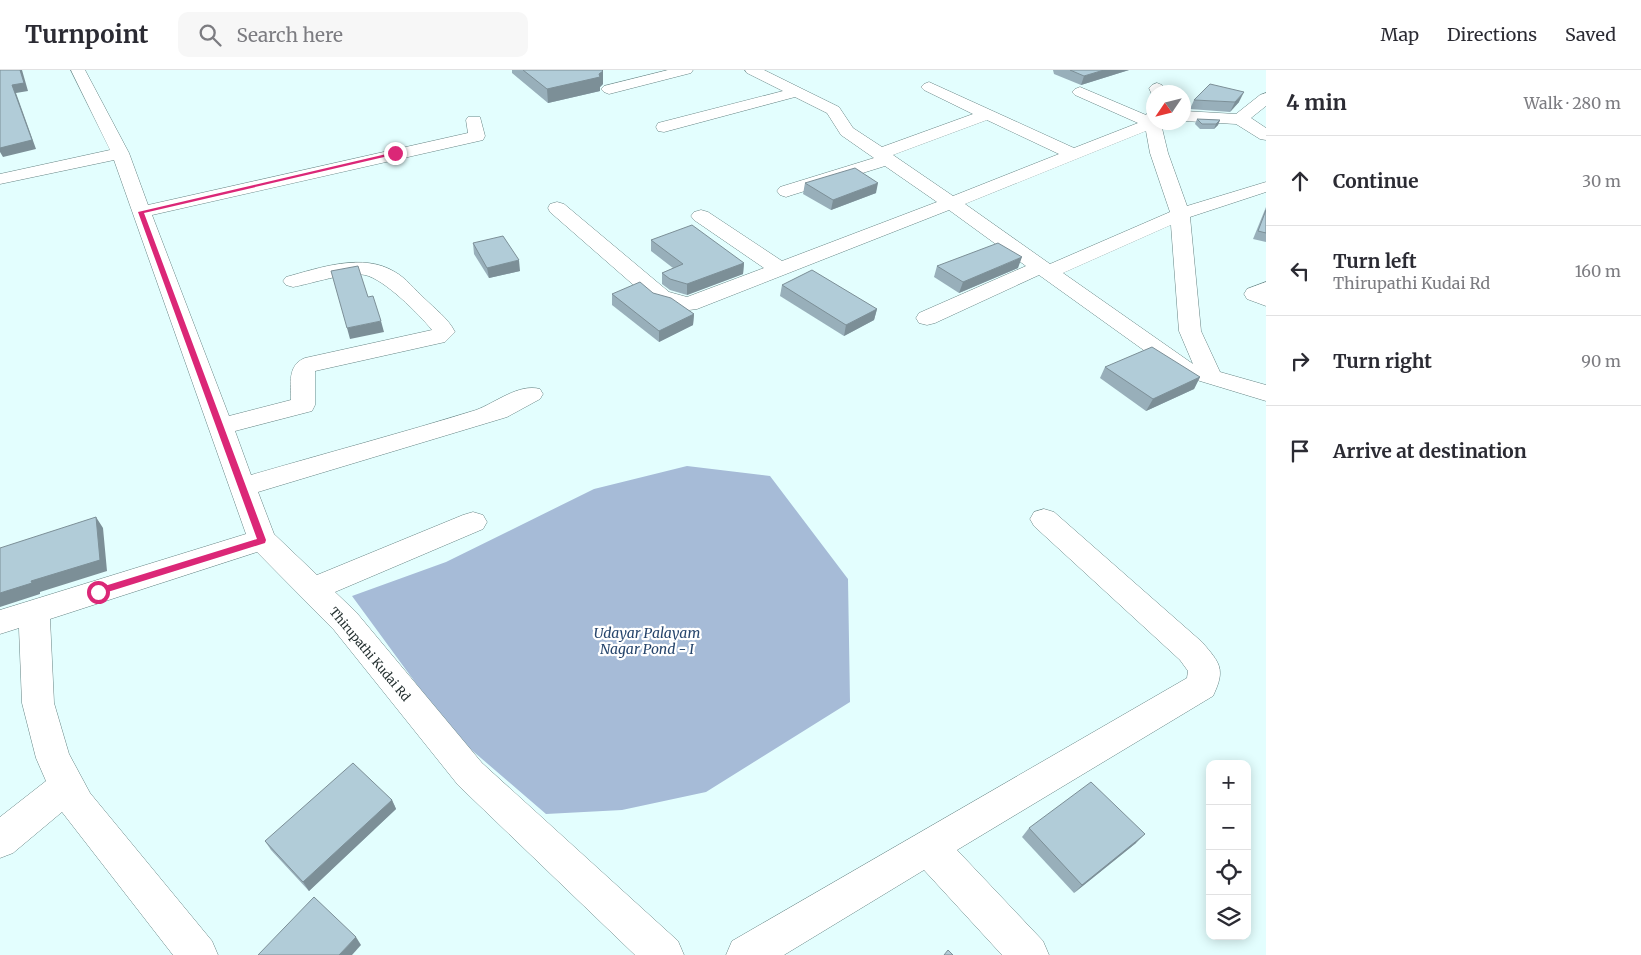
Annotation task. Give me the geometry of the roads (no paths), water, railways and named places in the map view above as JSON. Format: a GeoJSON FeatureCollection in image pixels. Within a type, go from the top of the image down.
{"type":"FeatureCollection","features":[{"type":"Feature","properties":{"kind":"street","name":"Thirupathi Kudai Rd"},"geometry":{"type":"LineString","coordinates":[[78,70],[120,153],[262,540],[345,621],[470,774],[664,955]]}},
{"type":"Feature","properties":{"kind":"street"},"geometry":{"type":"LineString","coordinates":[[608,89],[686,70]]}},
{"type":"Feature","properties":{"kind":"street"},"geometry":{"type":"LineString","coordinates":[[752,70],[833,110],[847,131],[1185,368],[1266,393]]}},
{"type":"Feature","properties":{"kind":"street"},"geometry":{"type":"LineString","coordinates":[[930,87],[1072,153]]}},
{"type":"Feature","properties":{"kind":"street"},"geometry":{"type":"LineString","coordinates":[[664,127],[798,92]]}},
{"type":"Feature","properties":{"kind":"street"},"geometry":{"type":"LineString","coordinates":[[1080,92],[1146,117]]}},
{"type":"Feature","properties":{"kind":"street"},"geometry":{"type":"LineString","coordinates":[[1240,119],[1266,98]]}},
{"type":"Feature","properties":{"kind":"street"},"geometry":{"type":"LineString","coordinates":[[786,191],[884,156],[987,114]]}},
{"type":"Feature","properties":{"kind":"street"},"geometry":{"type":"LineString","coordinates":[[1191,116],[1240,119],[1266,135]]}},
{"type":"Feature","properties":{"kind":"street"},"geometry":{"type":"LineString","coordinates":[[141,212],[477,136],[474,120]]}},
{"type":"Feature","properties":{"kind":"street"},"geometry":{"type":"LineString","coordinates":[[557,208],[662,297],[676,304],[689,304],[700,302],[782,270],[1146,123]]}},
{"type":"Feature","properties":{"kind":"street"},"geometry":{"type":"LineString","coordinates":[[1155,130],[1159,153],[1180,214],[1190,331],[1211,377]]}},
{"type":"Feature","properties":{"kind":"street"},"geometry":{"type":"LineString","coordinates":[[0,179],[120,153]]}},
{"type":"Feature","properties":{"kind":"street"},"geometry":{"type":"LineString","coordinates":[[927,318],[1180,214],[1266,187]]}},
{"type":"Feature","properties":{"kind":"street"},"geometry":{"type":"LineString","coordinates":[[701,216],[782,270]]}},
{"type":"Feature","properties":{"kind":"street"},"geometry":{"type":"LineString","coordinates":[[221,426],[303,405],[303,370],[306,366],[313,363],[437,337],[444,332],[442,326],[388,276],[366,268],[349,269],[293,280]]}},
{"type":"Feature","properties":{"kind":"street"},"geometry":{"type":"LineString","coordinates":[[1266,288],[1255,294],[1266,300]]}},
{"type":"Feature","properties":{"kind":"street"},"geometry":{"type":"LineString","coordinates":[[242,487],[455,425],[498,410],[531,394]]}},
{"type":"Feature","properties":{"kind":"street"},"geometry":{"type":"LineString","coordinates":[[1266,398],[1261,401],[1266,410]]}},
{"type":"Feature","properties":{"kind":"street"},"geometry":{"type":"LineString","coordinates":[[746,955],[1202,686],[1205,668],[1191,651],[1044,519]]}},
{"type":"Feature","properties":{"kind":"street"},"geometry":{"type":"LineString","coordinates":[[313,589],[473,522]]}},
{"type":"Feature","properties":{"kind":"street"},"geometry":{"type":"LineString","coordinates":[[0,622],[262,540]]}},
{"type":"Feature","properties":{"kind":"street"},"geometry":{"type":"LineString","coordinates":[[34,612],[38,703],[53,758],[77,805],[198,955]]}},
{"type":"Feature","properties":{"kind":"street"},"geometry":{"type":"LineString","coordinates":[[0,840],[67,786]]}},
{"type":"Feature","properties":{"kind":"street"},"geometry":{"type":"LineString","coordinates":[[928,847],[1029,955]]}},
{"type":"Feature","properties":{"kind":"water","name":"Udayar Palayam Nagar Pond - I"},"geometry":{"type":"Polygon","coordinates":[[[687,466],[770,476],[848,579],[850,702],[706,792],[622,810],[546,814],[453,734],[352,596],[446,562],[594,489],[687,466]]]}}]}
